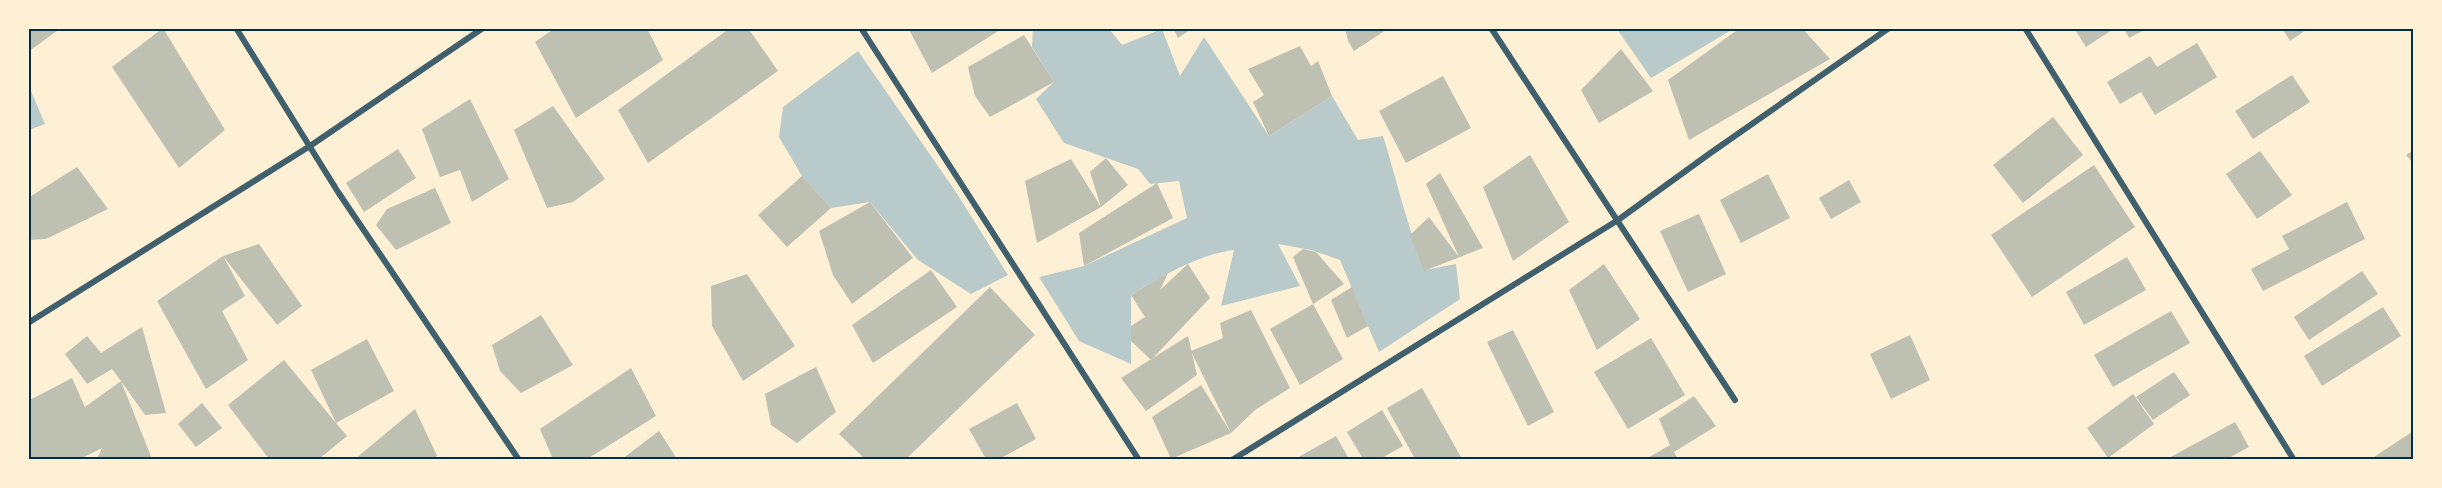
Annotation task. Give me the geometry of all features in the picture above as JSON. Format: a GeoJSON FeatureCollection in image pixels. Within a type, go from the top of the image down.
{"type":"FeatureCollection","features":[{"type":"Feature","properties":{"kind":"street"},"geometry":{"type":"LineString","coordinates":[[236,28],[338,192],[519,459]]}},
{"type":"Feature","properties":{"kind":"street"},"geometry":{"type":"LineString","coordinates":[[28,323],[310,146],[483,28]]}},
{"type":"Feature","properties":{"kind":"street"},"geometry":{"type":"LineString","coordinates":[[861,28],[1139,459]]}},
{"type":"Feature","properties":{"kind":"street"},"geometry":{"type":"LineString","coordinates":[[1491,28],[1735,400]]}},
{"type":"Feature","properties":{"kind":"street"},"geometry":{"type":"LineString","coordinates":[[1232,459],[1618,220],[1889,28]]}},
{"type":"Feature","properties":{"kind":"street"},"geometry":{"type":"LineString","coordinates":[[2025,28],[2294,459]]}},
{"type":"Feature","properties":{"kind":"shaded area"},"geometry":{"type":"Polygon","coordinates":[[[1033,29],[1109,29],[1122,45],[1162,29],[1180,76],[1204,37],[1269,136],[1332,96],[1358,140],[1383,136],[1407,221],[1425,270],[1456,264],[1460,299],[1379,352],[1340,260],[1311,250],[1278,244],[1300,286],[1221,306],[1234,250],[1206,256],[1180,267],[1131,295],[1131,364],[1079,341],[1039,277],[1084,266],[1187,218],[1179,181],[1150,184],[1138,169],[1064,143],[1036,99],[1054,82],[1032,47],[1033,29]]]}},
{"type":"Feature","properties":{"kind":"shaded area"},"geometry":{"type":"Polygon","coordinates":[[[1617,29],[1733,29],[1651,78],[1617,29]]]}},
{"type":"Feature","properties":{"kind":"shaded area"},"geometry":{"type":"Polygon","coordinates":[[[858,51],[956,192],[1008,275],[971,294],[918,260],[870,202],[831,208],[802,176],[779,137],[783,107],[858,51]]]}},
{"type":"Feature","properties":{"kind":"shaded area"},"geometry":{"type":"Polygon","coordinates":[[[28,84],[45,124],[29,130],[28,130],[28,84]]]}},
{"type":"Feature","properties":{"kind":"building"},"geometry":{"type":"Polygon","coordinates":[[[28,28],[61,28],[28,52],[28,28]]]}},
{"type":"Feature","properties":{"kind":"building"},"geometry":{"type":"Polygon","coordinates":[[[163,28],[225,130],[179,168],[112,67],[163,28]]]}},
{"type":"Feature","properties":{"kind":"building"},"geometry":{"type":"Polygon","coordinates":[[[555,28],[647,28],[663,60],[576,118],[535,42],[555,28]]]}},
{"type":"Feature","properties":{"kind":"building"},"geometry":{"type":"Polygon","coordinates":[[[730,28],[748,28],[778,71],[648,163],[618,110],[730,28]]]}},
{"type":"Feature","properties":{"kind":"building"},"geometry":{"type":"Polygon","coordinates":[[[908,28],[1003,28],[932,73],[908,28]]]}},
{"type":"Feature","properties":{"kind":"building"},"geometry":{"type":"Polygon","coordinates":[[[1173,28],[1193,28],[1178,38],[1173,28]]]}},
{"type":"Feature","properties":{"kind":"building"},"geometry":{"type":"Polygon","coordinates":[[[1345,28],[1389,28],[1354,51],[1348,41],[1345,28]]]}},
{"type":"Feature","properties":{"kind":"building"},"geometry":{"type":"Polygon","coordinates":[[[1740,28],[1802,28],[1830,59],[1689,140],[1668,80],[1740,28]]]}},
{"type":"Feature","properties":{"kind":"building"},"geometry":{"type":"Polygon","coordinates":[[[2074,28],[2115,28],[2086,47],[2074,28]]]}},
{"type":"Feature","properties":{"kind":"building"},"geometry":{"type":"Polygon","coordinates":[[[2124,28],[2148,28],[2129,38],[2124,28]]]}},
{"type":"Feature","properties":{"kind":"building"},"geometry":{"type":"Polygon","coordinates":[[[2282,28],[2309,28],[2290,41],[2282,28]]]}},
{"type":"Feature","properties":{"kind":"building"},"geometry":{"type":"Polygon","coordinates":[[[1024,35],[1054,82],[990,117],[975,96],[968,67],[1024,35]]]}},
{"type":"Feature","properties":{"kind":"building"},"geometry":{"type":"Polygon","coordinates":[[[2197,43],[2217,77],[2155,115],[2141,92],[2120,104],[2107,82],[2150,56],[2157,67],[2197,43]]]}},
{"type":"Feature","properties":{"kind":"building"},"geometry":{"type":"Polygon","coordinates":[[[1300,46],[1311,66],[1318,61],[1332,96],[1269,136],[1253,102],[1264,95],[1248,69],[1300,46]]]}},
{"type":"Feature","properties":{"kind":"building"},"geometry":{"type":"Polygon","coordinates":[[[1621,49],[1653,91],[1599,123],[1581,90],[1621,49]]]}},
{"type":"Feature","properties":{"kind":"building"},"geometry":{"type":"Polygon","coordinates":[[[2292,75],[2310,102],[2253,139],[2235,111],[2292,75]]]}},
{"type":"Feature","properties":{"kind":"building"},"geometry":{"type":"Polygon","coordinates":[[[1443,76],[1471,128],[1406,163],[1379,111],[1443,76]]]}},
{"type":"Feature","properties":{"kind":"building"},"geometry":{"type":"Polygon","coordinates":[[[470,99],[509,179],[472,202],[460,170],[440,177],[422,129],[470,99]]]}},
{"type":"Feature","properties":{"kind":"building"},"geometry":{"type":"Polygon","coordinates":[[[553,106],[605,179],[573,202],[547,208],[514,130],[553,106]]]}},
{"type":"Feature","properties":{"kind":"building"},"geometry":{"type":"Polygon","coordinates":[[[2053,117],[2083,155],[2023,203],[1993,165],[2053,117]]]}},
{"type":"Feature","properties":{"kind":"building"},"geometry":{"type":"Polygon","coordinates":[[[398,149],[416,178],[364,212],[346,183],[398,149]]]}},
{"type":"Feature","properties":{"kind":"building"},"geometry":{"type":"Polygon","coordinates":[[[2414,150],[2414,164],[2406,155],[2414,150]]]}},
{"type":"Feature","properties":{"kind":"building"},"geometry":{"type":"Polygon","coordinates":[[[2260,151],[2292,195],[2257,219],[2226,174],[2260,151]]]}},
{"type":"Feature","properties":{"kind":"building"},"geometry":{"type":"Polygon","coordinates":[[[1530,155],[1569,222],[1513,261],[1483,187],[1530,155]]]}},
{"type":"Feature","properties":{"kind":"building"},"geometry":{"type":"Polygon","coordinates":[[[1106,158],[1128,185],[1101,207],[1090,172],[1106,158]]]}},
{"type":"Feature","properties":{"kind":"building"},"geometry":{"type":"Polygon","coordinates":[[[1071,159],[1101,207],[1037,243],[1025,181],[1071,159]]]}},
{"type":"Feature","properties":{"kind":"building"},"geometry":{"type":"Polygon","coordinates":[[[2094,165],[2135,227],[2032,297],[1991,235],[2094,165]]]}},
{"type":"Feature","properties":{"kind":"building"},"geometry":{"type":"Polygon","coordinates":[[[77,167],[108,209],[46,239],[28,240],[28,198],[77,167]]]}},
{"type":"Feature","properties":{"kind":"building"},"geometry":{"type":"Polygon","coordinates":[[[1440,173],[1483,248],[1424,271],[1410,235],[1429,217],[1459,257],[1426,184],[1440,173]]]}},
{"type":"Feature","properties":{"kind":"building"},"geometry":{"type":"Polygon","coordinates":[[[1768,174],[1790,218],[1741,243],[1720,200],[1768,174]]]}},
{"type":"Feature","properties":{"kind":"building"},"geometry":{"type":"Polygon","coordinates":[[[802,176],[831,208],[787,247],[758,215],[802,176]]]}},
{"type":"Feature","properties":{"kind":"building"},"geometry":{"type":"Polygon","coordinates":[[[1849,180],[1861,202],[1831,219],[1819,198],[1849,180]]]}},
{"type":"Feature","properties":{"kind":"building"},"geometry":{"type":"Polygon","coordinates":[[[1157,183],[1173,218],[1084,266],[1079,233],[1157,183]]]}},
{"type":"Feature","properties":{"kind":"building"},"geometry":{"type":"Polygon","coordinates":[[[435,188],[451,223],[396,250],[376,225],[387,209],[435,188]]]}},
{"type":"Feature","properties":{"kind":"building"},"geometry":{"type":"Polygon","coordinates":[[[870,202],[913,258],[852,304],[833,275],[819,231],[870,202]]]}},
{"type":"Feature","properties":{"kind":"building"},"geometry":{"type":"Polygon","coordinates":[[[2347,202],[2365,239],[2263,291],[2251,269],[2289,249],[2282,236],[2347,202]]]}},
{"type":"Feature","properties":{"kind":"building"},"geometry":{"type":"Polygon","coordinates":[[[1699,214],[1726,274],[1688,292],[1660,231],[1699,214]]]}},
{"type":"Feature","properties":{"kind":"building"},"geometry":{"type":"Polygon","coordinates":[[[259,244],[302,306],[277,325],[223,256],[259,244]]]}},
{"type":"Feature","properties":{"kind":"building"},"geometry":{"type":"Polygon","coordinates":[[[1303,249],[1316,252],[1344,284],[1313,304],[1293,257],[1303,249]]]}},
{"type":"Feature","properties":{"kind":"building"},"geometry":{"type":"Polygon","coordinates":[[[223,256],[245,296],[222,311],[248,360],[206,389],[157,301],[223,256]]]}},
{"type":"Feature","properties":{"kind":"building"},"geometry":{"type":"Polygon","coordinates":[[[2127,257],[2146,290],[2084,325],[2066,292],[2127,257]]]}},
{"type":"Feature","properties":{"kind":"building"},"geometry":{"type":"Polygon","coordinates":[[[1188,264],[1210,298],[1151,360],[1131,341],[1131,326],[1145,317],[1131,295],[1168,273],[1160,290],[1188,264]]]}},
{"type":"Feature","properties":{"kind":"building"},"geometry":{"type":"Polygon","coordinates":[[[1604,264],[1640,319],[1597,350],[1569,290],[1604,264]]]}},
{"type":"Feature","properties":{"kind":"building"},"geometry":{"type":"Polygon","coordinates":[[[931,270],[957,307],[873,363],[852,325],[931,270]]]}},
{"type":"Feature","properties":{"kind":"building"},"geometry":{"type":"Polygon","coordinates":[[[2362,271],[2378,294],[2309,340],[2294,317],[2362,271]]]}},
{"type":"Feature","properties":{"kind":"building"},"geometry":{"type":"Polygon","coordinates":[[[747,274],[795,346],[743,381],[712,326],[711,286],[747,274]]]}},
{"type":"Feature","properties":{"kind":"building"},"geometry":{"type":"Polygon","coordinates":[[[990,287],[1035,335],[906,459],[865,459],[839,434],[990,287]]]}},
{"type":"Feature","properties":{"kind":"building"},"geometry":{"type":"Polygon","coordinates":[[[1352,287],[1368,326],[1347,338],[1331,300],[1352,287]]]}},
{"type":"Feature","properties":{"kind":"building"},"geometry":{"type":"Polygon","coordinates":[[[1313,304],[1343,359],[1300,385],[1270,329],[1313,304]]]}},
{"type":"Feature","properties":{"kind":"building"},"geometry":{"type":"Polygon","coordinates":[[[2383,307],[2401,336],[2322,386],[2304,356],[2383,307]]]}},
{"type":"Feature","properties":{"kind":"building"},"geometry":{"type":"Polygon","coordinates":[[[1251,310],[1290,388],[1255,410],[1231,433],[1191,351],[1223,338],[1220,323],[1251,310]]]}},
{"type":"Feature","properties":{"kind":"building"},"geometry":{"type":"Polygon","coordinates":[[[2171,311],[2190,343],[2113,387],[2094,355],[2171,311]]]}},
{"type":"Feature","properties":{"kind":"building"},"geometry":{"type":"Polygon","coordinates":[[[541,315],[573,365],[521,393],[500,371],[492,345],[541,315]]]}},
{"type":"Feature","properties":{"kind":"building"},"geometry":{"type":"Polygon","coordinates":[[[142,327],[166,413],[145,415],[112,369],[87,384],[65,354],[87,336],[101,353],[142,327]]]}},
{"type":"Feature","properties":{"kind":"building"},"geometry":{"type":"Polygon","coordinates":[[[1513,330],[1554,412],[1528,426],[1487,342],[1513,330]]]}},
{"type":"Feature","properties":{"kind":"building"},"geometry":{"type":"Polygon","coordinates":[[[1910,335],[1930,380],[1891,399],[1870,354],[1910,335]]]}},
{"type":"Feature","properties":{"kind":"building"},"geometry":{"type":"Polygon","coordinates":[[[1188,336],[1197,375],[1146,411],[1121,378],[1188,336]]]}},
{"type":"Feature","properties":{"kind":"building"},"geometry":{"type":"Polygon","coordinates":[[[1651,338],[1685,395],[1628,429],[1594,372],[1651,338]]]}},
{"type":"Feature","properties":{"kind":"building"},"geometry":{"type":"Polygon","coordinates":[[[367,339],[394,391],[336,423],[311,370],[367,339]]]}},
{"type":"Feature","properties":{"kind":"building"},"geometry":{"type":"Polygon","coordinates":[[[284,360],[347,436],[319,459],[269,459],[228,405],[284,360]]]}},
{"type":"Feature","properties":{"kind":"building"},"geometry":{"type":"Polygon","coordinates":[[[816,367],[836,412],[797,443],[771,425],[765,394],[816,367]]]}},
{"type":"Feature","properties":{"kind":"building"},"geometry":{"type":"Polygon","coordinates":[[[631,368],[656,416],[587,459],[554,459],[540,429],[631,368]]]}},
{"type":"Feature","properties":{"kind":"building"},"geometry":{"type":"Polygon","coordinates":[[[2174,372],[2190,395],[2153,420],[2136,397],[2174,372]]]}},
{"type":"Feature","properties":{"kind":"building"},"geometry":{"type":"Polygon","coordinates":[[[72,378],[85,407],[121,381],[152,459],[97,459],[102,448],[80,459],[28,459],[28,401],[72,378]]]}},
{"type":"Feature","properties":{"kind":"building"},"geometry":{"type":"Polygon","coordinates":[[[1201,385],[1231,433],[1171,459],[1152,417],[1201,385]]]}},
{"type":"Feature","properties":{"kind":"building"},"geometry":{"type":"Polygon","coordinates":[[[1422,388],[1462,459],[1415,459],[1387,408],[1422,388]]]}},
{"type":"Feature","properties":{"kind":"building"},"geometry":{"type":"Polygon","coordinates":[[[2133,394],[2154,424],[2108,458],[2087,428],[2133,394]]]}},
{"type":"Feature","properties":{"kind":"building"},"geometry":{"type":"Polygon","coordinates":[[[1694,396],[1716,426],[1674,452],[1678,459],[1646,459],[1670,445],[1659,419],[1694,396]]]}},
{"type":"Feature","properties":{"kind":"building"},"geometry":{"type":"Polygon","coordinates":[[[202,403],[222,428],[196,447],[178,424],[202,403]]]}},
{"type":"Feature","properties":{"kind":"building"},"geometry":{"type":"Polygon","coordinates":[[[1017,403],[1036,439],[999,459],[986,459],[969,429],[1017,403]]]}},
{"type":"Feature","properties":{"kind":"building"},"geometry":{"type":"Polygon","coordinates":[[[415,409],[437,456],[432,459],[355,459],[415,409]]]}},
{"type":"Feature","properties":{"kind":"building"},"geometry":{"type":"Polygon","coordinates":[[[1382,410],[1403,446],[1380,459],[1363,459],[1347,432],[1382,410]]]}},
{"type":"Feature","properties":{"kind":"building"},"geometry":{"type":"Polygon","coordinates":[[[2235,422],[2249,447],[2227,459],[2167,459],[2235,422]]]}},
{"type":"Feature","properties":{"kind":"building"},"geometry":{"type":"Polygon","coordinates":[[[659,431],[677,459],[622,459],[659,431]]]}},
{"type":"Feature","properties":{"kind":"building"},"geometry":{"type":"Polygon","coordinates":[[[2412,432],[2414,459],[2371,459],[2412,432]]]}},
{"type":"Feature","properties":{"kind":"building"},"geometry":{"type":"Polygon","coordinates":[[[1336,436],[1349,459],[1295,459],[1336,436]]]}}]}
